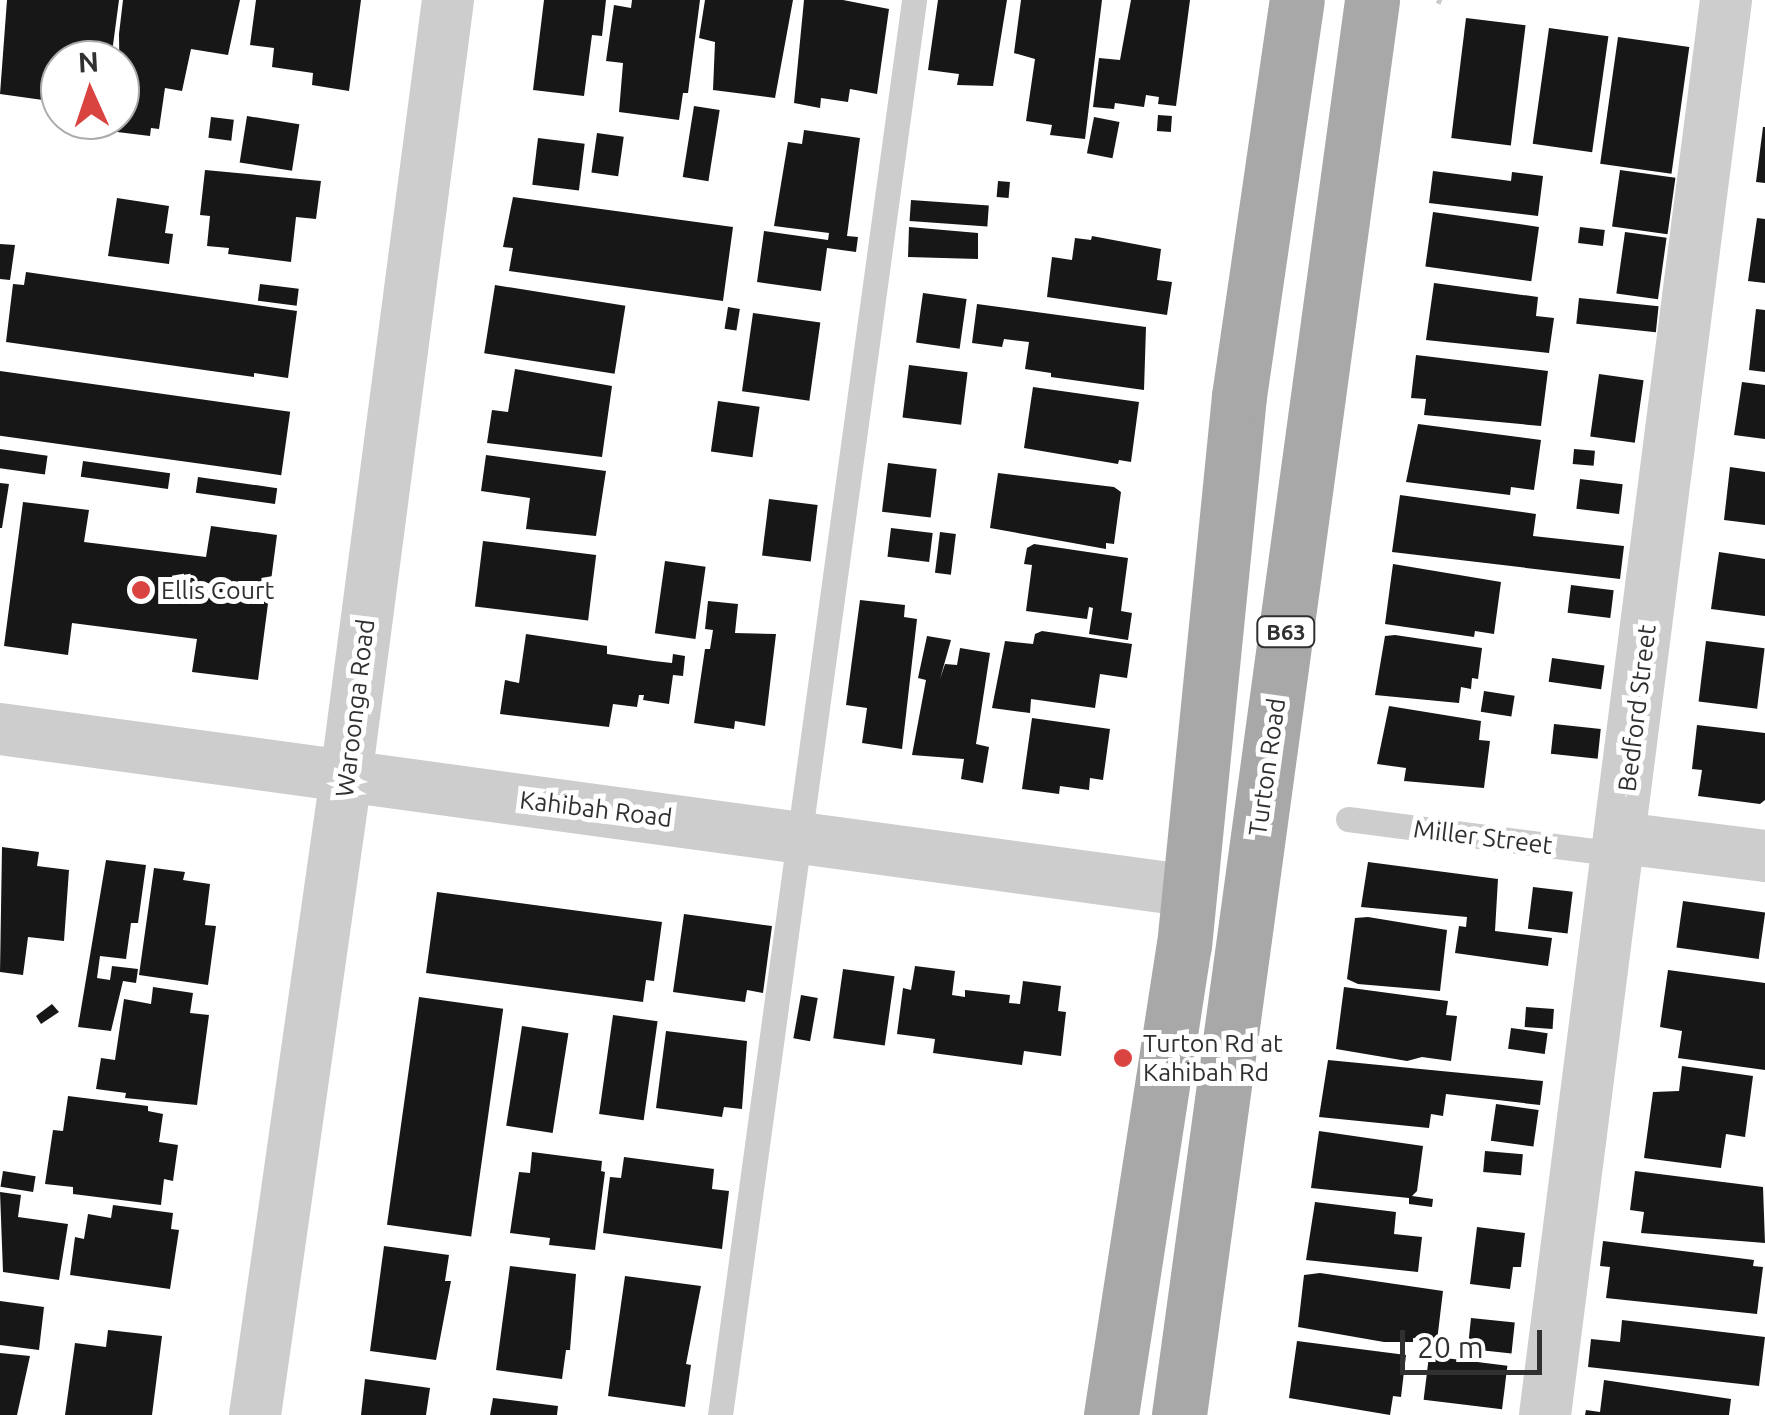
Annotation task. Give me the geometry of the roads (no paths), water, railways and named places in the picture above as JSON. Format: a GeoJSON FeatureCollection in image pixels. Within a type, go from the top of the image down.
{"type":"FeatureCollection","features":[{"type":"Feature","properties":{"kind":"main road"},"geometry":{"type":"LineString","coordinates":[[1111,1415],[1191,891],[1239,396],[1297,0]]}},
{"type":"Feature","properties":{"kind":"main road","name":"Turton Road"},"geometry":{"type":"LineString","coordinates":[[1179,1415],[1372,0]]}},
{"type":"Feature","properties":{"kind":"street","name":"Waroonga Road"},"geometry":{"type":"LineString","coordinates":[[255,1415],[346,777],[448,0]]}},
{"type":"Feature","properties":{"kind":"street","name":"Bedford Street"},"geometry":{"type":"LineString","coordinates":[[1545,1415],[1726,0]]}},
{"type":"Feature","properties":{"kind":"street","name":"Kahibah Road"},"geometry":{"type":"LineString","coordinates":[[0,729],[1191,891]]}},
{"type":"Feature","properties":{"kind":"street","name":"Miller Street"},"geometry":{"type":"LineString","coordinates":[[1620,846],[1765,856]]}},
{"type":"Feature","properties":{"kind":"lane"},"geometry":{"type":"LineString","coordinates":[[720,1415],[914,0]]}},
{"type":"Feature","properties":{"kind":"lane","name":"Miller Street"},"geometry":{"type":"LineString","coordinates":[[1348,819],[1620,846]]}},
{"type":"Feature","properties":{"kind":"place","name":"Ellis Court"},"geometry":{"type":"Point","coordinates":[141,590]}},
{"type":"Feature","properties":{"kind":"place","name":"Turton Rd at Kahibah Rd"},"geometry":{"type":"Point","coordinates":[1123,1058]}}]}
